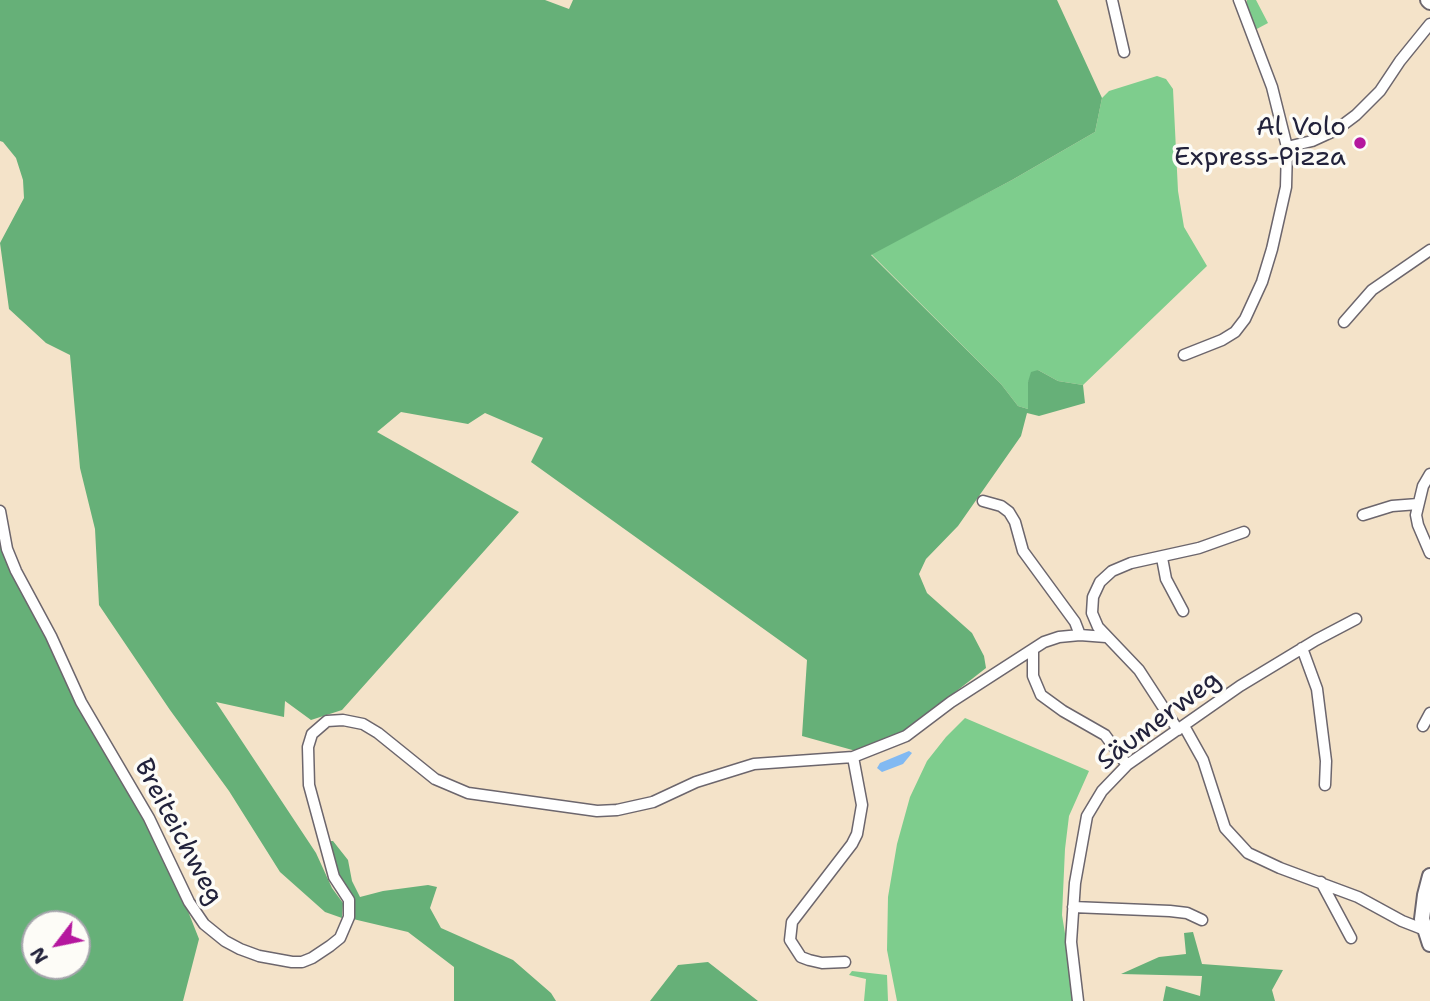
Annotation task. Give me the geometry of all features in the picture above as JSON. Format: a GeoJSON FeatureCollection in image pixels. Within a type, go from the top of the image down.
{"type":"FeatureCollection","features":[{"type":"Feature","properties":{"kind":"street"},"geometry":{"type":"LineString","coordinates":[[1112,0],[1124,52]]}},
{"type":"Feature","properties":{"kind":"street"},"geometry":{"type":"LineString","coordinates":[[1184,355],[1222,340],[1235,332],[1245,319],[1253,304],[1281,219],[1286,187],[1287,147],[1272,88],[1239,0]]}},
{"type":"Feature","properties":{"kind":"street"},"geometry":{"type":"LineString","coordinates":[[1287,147],[1312,141],[1336,130],[1356,115],[1380,92],[1400,61],[1430,24]]}},
{"type":"Feature","properties":{"kind":"street"},"geometry":{"type":"LineString","coordinates":[[1344,322],[1372,290],[1430,250]]}},
{"type":"Feature","properties":{"kind":"street"},"geometry":{"type":"LineString","coordinates":[[1430,474],[1423,486],[1418,505],[1418,525],[1430,553]]}},
{"type":"Feature","properties":{"kind":"street"},"geometry":{"type":"LineString","coordinates":[[983,501],[1001,506],[1009,512],[1015,522],[1023,551],[1075,622],[1080,635]]}},
{"type":"Feature","properties":{"kind":"street"},"geometry":{"type":"LineString","coordinates":[[1363,515],[1392,506],[1418,505]]}},
{"type":"Feature","properties":{"kind":"street","name":"Breiteichweg"},"geometry":{"type":"LineString","coordinates":[[0,511],[7,549],[16,571],[51,636],[81,702],[149,818],[189,902],[214,934],[259,956],[292,962],[312,958],[340,938],[349,917],[349,901],[334,877],[309,785],[308,747],[312,734],[327,721],[343,720],[363,724],[378,733],[427,774],[447,786],[468,793],[597,811],[653,802],[696,782],[754,764],[853,757],[906,736],[951,702],[1033,649],[1059,637],[1106,637]]}},
{"type":"Feature","properties":{"kind":"street"},"geometry":{"type":"LineString","coordinates":[[1244,532],[1162,558],[1131,563],[1112,571],[1100,582],[1093,597],[1092,612],[1098,626],[1139,670],[1203,760],[1225,828],[1236,842],[1260,860],[1321,881],[1427,937]]}},
{"type":"Feature","properties":{"kind":"street"},"geometry":{"type":"LineString","coordinates":[[1162,558],[1166,579],[1183,611]]}},
{"type":"Feature","properties":{"kind":"street","name":"Säumerweg"},"geometry":{"type":"LineString","coordinates":[[1079,1001],[1070,942],[1078,862],[1087,816],[1109,782],[1127,765],[1240,686],[1356,619]]}},
{"type":"Feature","properties":{"kind":"street"},"geometry":{"type":"LineString","coordinates":[[1302,648],[1317,689],[1326,761],[1325,785]]}},
{"type":"Feature","properties":{"kind":"street"},"geometry":{"type":"LineString","coordinates":[[1033,649],[1033,676],[1041,695],[1105,735],[1127,765]]}},
{"type":"Feature","properties":{"kind":"street"},"geometry":{"type":"LineString","coordinates":[[1423,726],[1430,713]]}},
{"type":"Feature","properties":{"kind":"street"},"geometry":{"type":"LineString","coordinates":[[845,962],[822,963],[801,957],[790,940],[793,922],[857,834],[862,805],[853,757]]}},
{"type":"Feature","properties":{"kind":"street"},"geometry":{"type":"LineString","coordinates":[[1427,937],[1423,909],[1430,876]]}},
{"type":"Feature","properties":{"kind":"street"},"geometry":{"type":"LineString","coordinates":[[1321,881],[1351,938]]}},
{"type":"Feature","properties":{"kind":"street"},"geometry":{"type":"LineString","coordinates":[[1073,907],[1170,911],[1188,913],[1202,920]]}},
{"type":"Feature","properties":{"kind":"green space"},"geometry":{"type":"Polygon","coordinates":[[[0,0],[545,0],[569,9],[573,0],[1057,0],[1102,98],[1095,132],[1012,180],[871,255],[1001,384],[1018,406],[1028,409],[1028,382],[1031,372],[1038,370],[1058,381],[1083,385],[1085,403],[1039,416],[1027,413],[1021,436],[958,526],[926,559],[919,574],[927,593],[972,633],[984,656],[986,668],[908,729],[881,742],[856,751],[802,736],[807,660],[531,462],[543,438],[485,413],[468,424],[401,412],[377,432],[519,512],[342,710],[311,720],[285,701],[284,717],[216,702],[316,853],[332,888],[343,903],[342,918],[325,912],[280,872],[229,791],[99,605],[95,529],[80,468],[70,355],[46,343],[9,309],[0,243],[24,198],[23,180],[16,158],[0,141],[0,0]]]}},
{"type":"Feature","properties":{"kind":"green space"},"geometry":{"type":"Polygon","coordinates":[[[1247,0],[1256,0],[1268,23],[1253,31],[1245,9],[1247,0]]]}},
{"type":"Feature","properties":{"kind":"green space"},"geometry":{"type":"Polygon","coordinates":[[[1157,76],[1166,79],[1173,89],[1178,191],[1184,227],[1207,266],[1083,385],[1058,381],[1038,370],[1028,382],[1028,409],[1018,406],[1001,384],[871,254],[1012,180],[1095,132],[1102,98],[1109,91],[1157,76]]]}},
{"type":"Feature","properties":{"kind":"green space"},"geometry":{"type":"Polygon","coordinates":[[[0,534],[182,896],[199,939],[183,1001],[0,1001],[0,534]]]}},
{"type":"Feature","properties":{"kind":"green space"},"geometry":{"type":"Polygon","coordinates":[[[965,718],[1089,771],[1069,816],[1065,849],[1062,915],[1076,1001],[897,1001],[887,950],[888,897],[897,844],[910,797],[927,761],[965,718]]]}},
{"type":"Feature","properties":{"kind":"green space"},"geometry":{"type":"Polygon","coordinates":[[[327,841],[333,841],[348,860],[352,881],[360,897],[428,885],[437,887],[430,908],[441,928],[513,960],[551,993],[556,1001],[454,1001],[454,967],[408,932],[353,919],[327,841]]]}},
{"type":"Feature","properties":{"kind":"green space"},"geometry":{"type":"Polygon","coordinates":[[[1193,932],[1202,964],[1283,970],[1272,990],[1275,1001],[1163,1001],[1166,986],[1200,996],[1202,976],[1121,974],[1159,957],[1186,954],[1184,933],[1193,932]]]}},
{"type":"Feature","properties":{"kind":"green space"},"geometry":{"type":"Polygon","coordinates":[[[708,962],[758,1001],[650,1001],[678,965],[708,962]]]}},
{"type":"Feature","properties":{"kind":"green space"},"geometry":{"type":"Polygon","coordinates":[[[852,971],[887,975],[888,1001],[864,1001],[866,979],[849,975],[852,971]]]}},
{"type":"Feature","properties":{"kind":"water"},"geometry":{"type":"Polygon","coordinates":[[[909,751],[912,753],[903,764],[882,772],[877,768],[880,763],[909,751]]]}},
{"type":"Feature","properties":{"kind":"place","name":"Al Volo Express-Pizza"},"geometry":{"type":"Point","coordinates":[1360,143]}}]}
